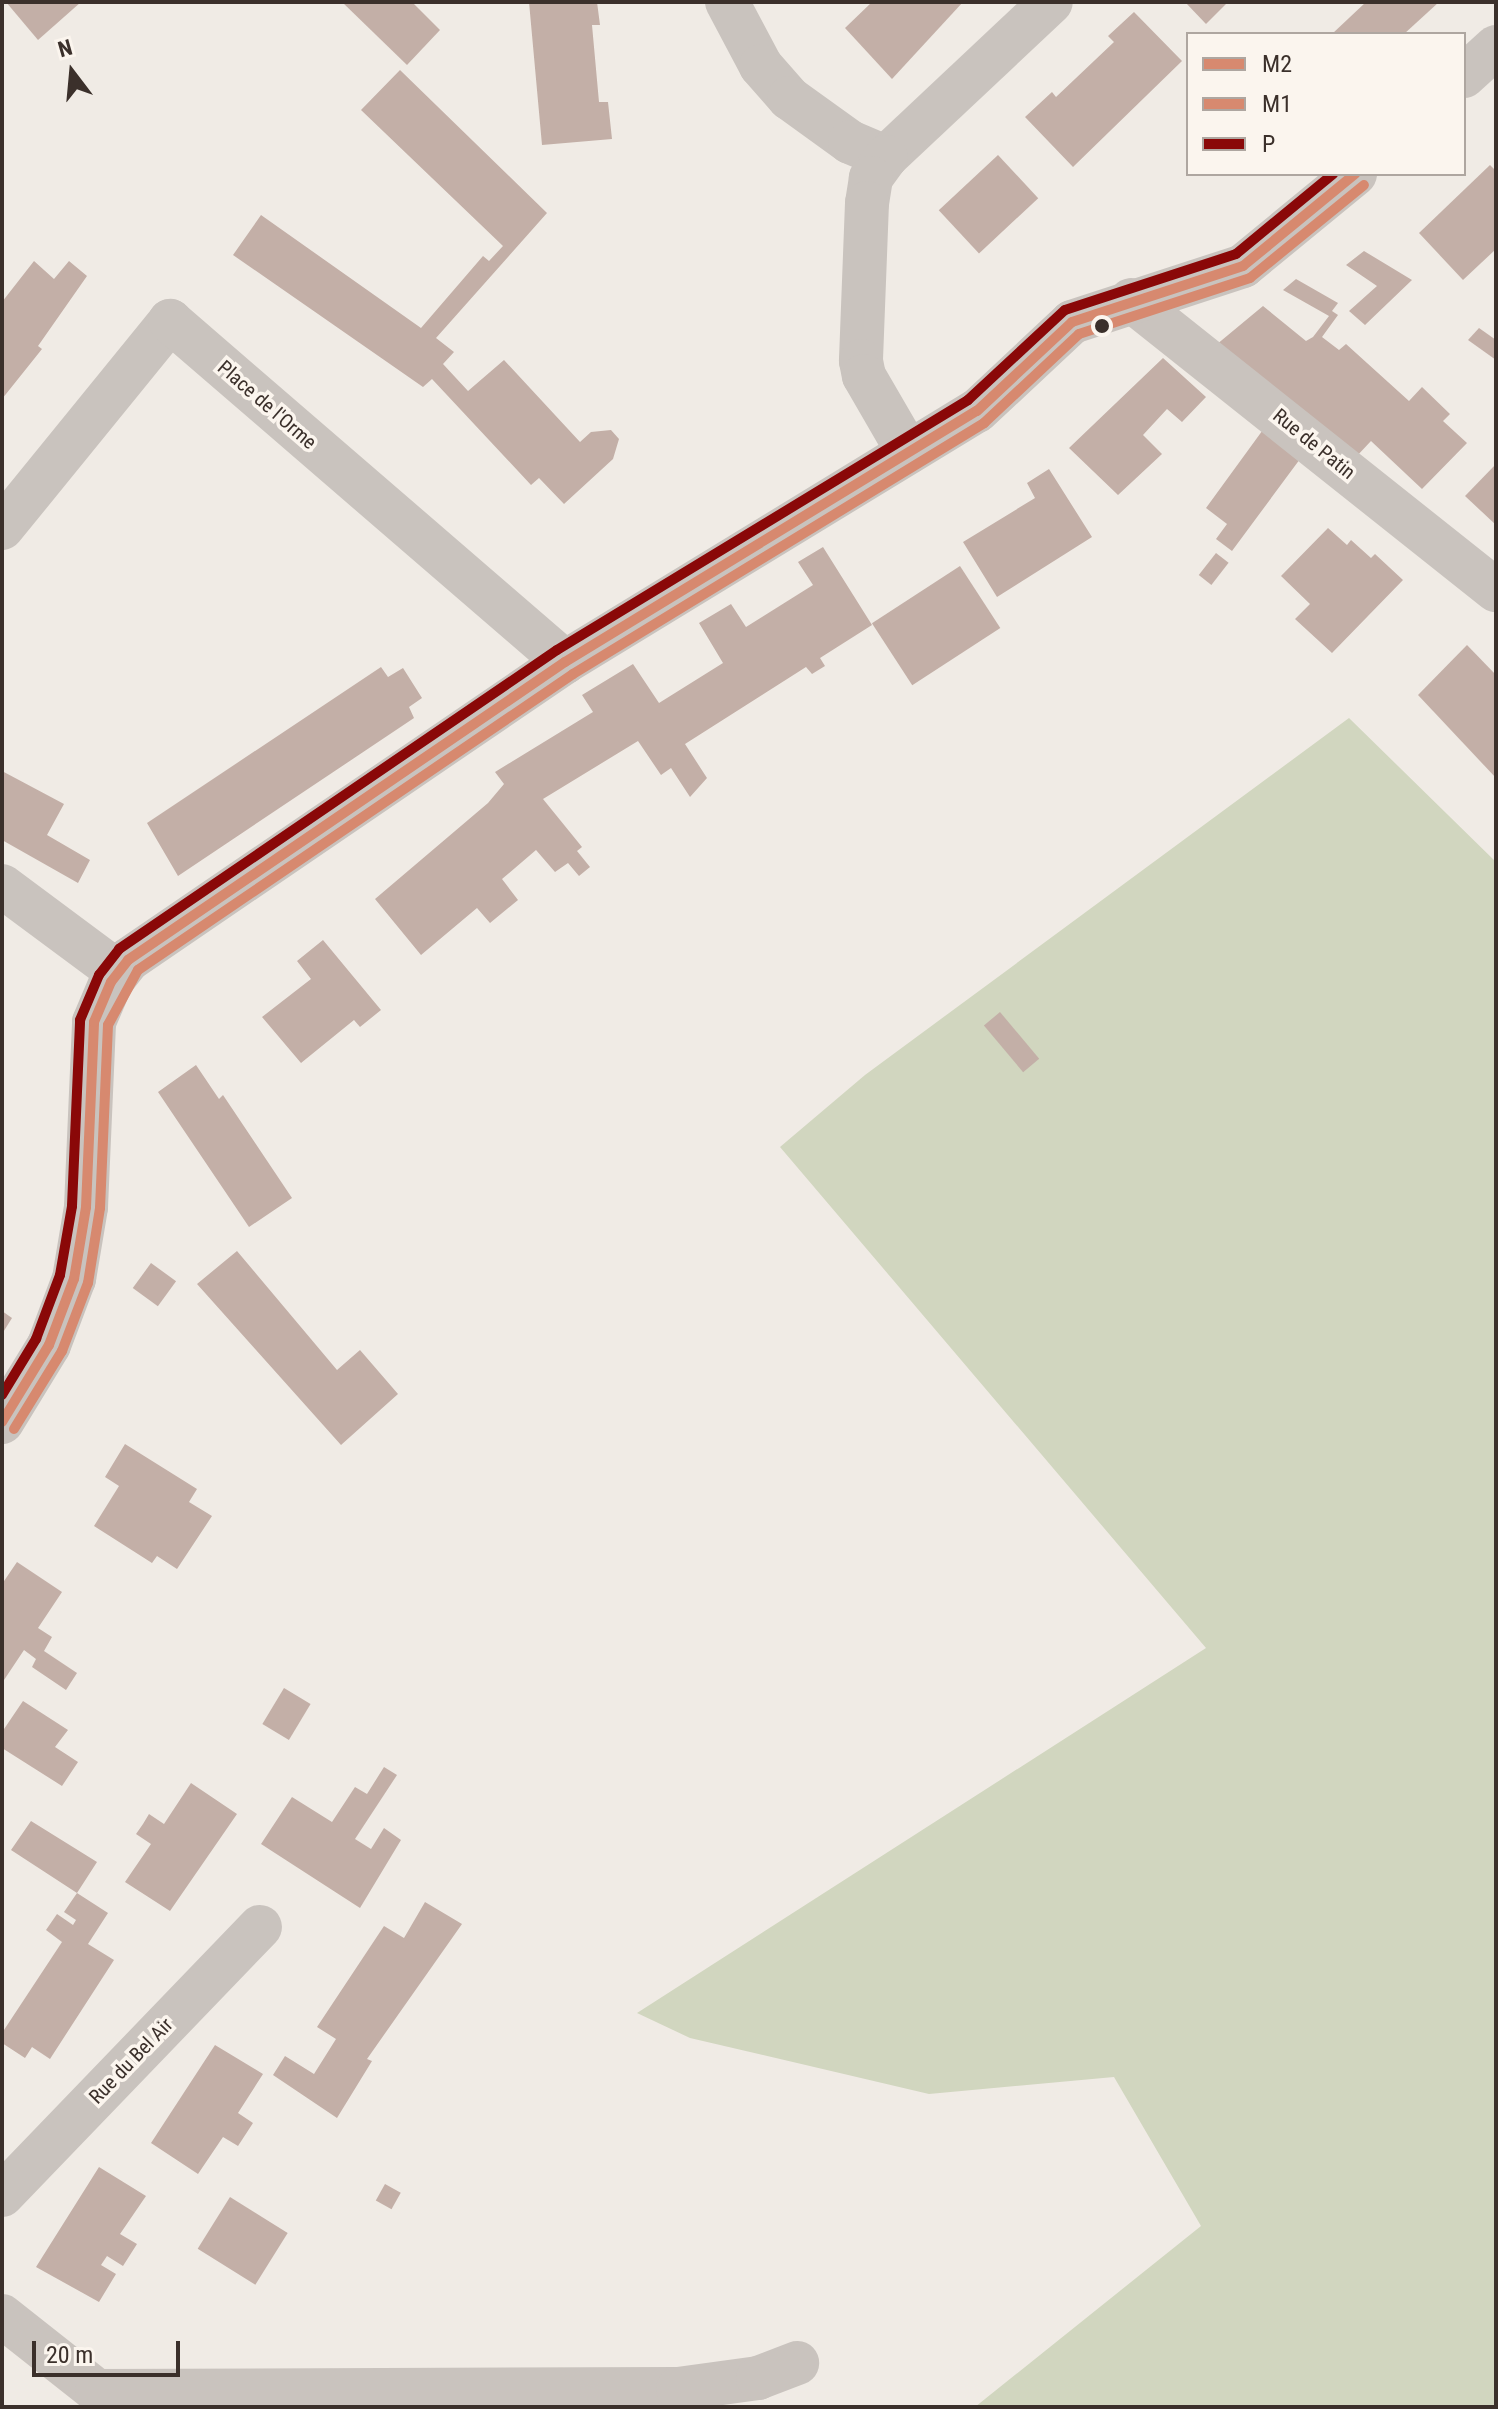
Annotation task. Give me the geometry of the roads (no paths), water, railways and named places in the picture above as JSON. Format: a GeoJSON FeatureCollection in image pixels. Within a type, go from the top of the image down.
{"type":"FeatureCollection","features":[{"type":"Feature","properties":{"kind":"street"},"geometry":{"type":"LineString","coordinates":[[727,2],[761,66],[789,98],[850,142],[886,157]]}},
{"type":"Feature","properties":{"kind":"street"},"geometry":{"type":"LineString","coordinates":[[908,452],[864,376],[861,361],[867,203],[871,178],[886,157],[1051,2]]}},
{"type":"Feature","properties":{"kind":"street"},"geometry":{"type":"LineString","coordinates":[[1466,74],[1496,47]]}},
{"type":"Feature","properties":{"kind":"street"},"geometry":{"type":"LineString","coordinates":[[2,1422],[49,1345],[74,1279],[86,1207],[91,1040],[100,1005],[118,972],[155,938],[565,662],[984,406],[1072,322],[1131,300],[1199,284],[1243,266],[1353,176]]}},
{"type":"Feature","properties":{"kind":"street","name":"Rue de Patin"},"geometry":{"type":"LineString","coordinates":[[1131,300],[1496,590]]}},
{"type":"Feature","properties":{"kind":"street","name":"Place de l'Orme"},"geometry":{"type":"LineString","coordinates":[[2,528],[170,321],[565,662]]}},
{"type":"Feature","properties":{"kind":"street"},"geometry":{"type":"LineString","coordinates":[[2,886],[118,972]]}},
{"type":"Feature","properties":{"kind":"street","name":"Rue du Bel Air"},"geometry":{"type":"LineString","coordinates":[[2,2195],[260,1927]]}},
{"type":"Feature","properties":{"kind":"street"},"geometry":{"type":"LineString","coordinates":[[2,2316],[106,2399],[678,2389],[758,2378],[797,2363]]}}]}
